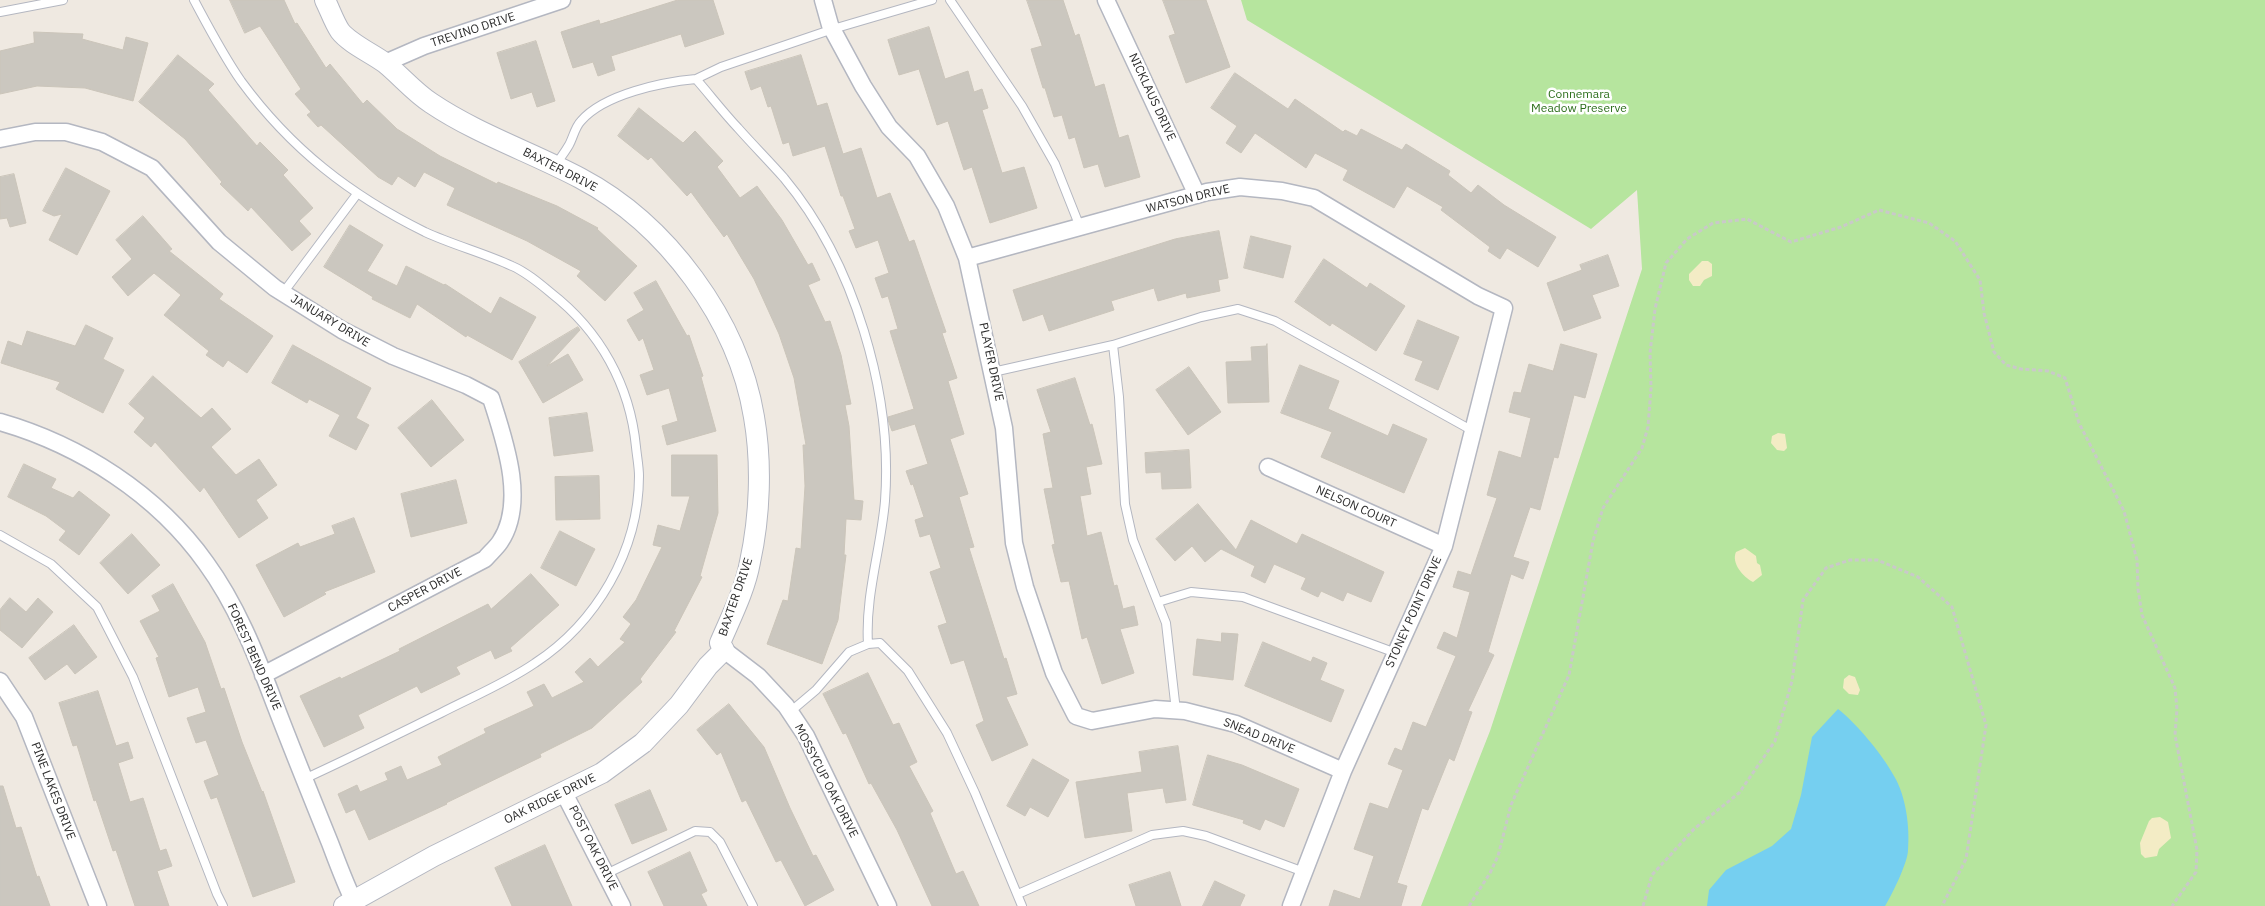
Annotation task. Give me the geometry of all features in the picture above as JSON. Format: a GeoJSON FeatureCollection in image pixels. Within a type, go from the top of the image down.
{"type":"FeatureCollection","features":[{"type":"Feature","properties":{"kind":"street","name":"BAXTER DRIVE"},"geometry":{"type":"LineString","coordinates":[[325,0],[341,32],[385,63],[430,102],[469,125],[580,178],[621,204],[659,235],[696,281],[721,323],[741,370],[754,416],[758,465],[756,513],[750,563],[734,611],[720,643],[724,650]]}},
{"type":"Feature","properties":{"kind":"street","name":"TREVINO DRIVE"},"geometry":{"type":"LineString","coordinates":[[385,63],[424,46],[562,0]]}},
{"type":"Feature","properties":{"kind":"street","name":"PLAYER DRIVE"},"geometry":{"type":"LineString","coordinates":[[823,0],[832,29],[863,86],[889,127],[916,156],[946,206],[967,258],[1004,428],[1014,543],[1025,587],[1054,673],[1076,716],[1092,722],[1112,719]]}},
{"type":"Feature","properties":{"kind":"street","name":"NICKLAUS DRIVE"},"geometry":{"type":"LineString","coordinates":[[1106,0],[1197,195]]}},
{"type":"Feature","properties":{"kind":"street","name":"JANUARY DRIVE"},"geometry":{"type":"LineString","coordinates":[[0,139],[35,132],[66,132],[102,142],[152,168],[219,242],[283,293],[342,330],[384,352],[466,385],[491,398],[508,453]]}},
{"type":"Feature","properties":{"kind":"street","name":"WATSON DRIVE"},"geometry":{"type":"LineString","coordinates":[[967,258],[1197,195],[1240,187],[1282,191],[1314,198],[1478,296],[1504,308]]}},
{"type":"Feature","properties":{"kind":"street","name":"STONEY POINT DRIVE"},"geometry":{"type":"LineString","coordinates":[[1291,906],[1343,771],[1444,546],[1504,308]]}},
{"type":"Feature","properties":{"kind":"street","name":"FOREST BEND DRIVE"},"geometry":{"type":"LineString","coordinates":[[0,422],[22,428],[63,446],[107,470],[149,501],[173,524],[206,562],[232,605],[264,674],[351,904]]}},
{"type":"Feature","properties":{"kind":"street","name":"CASPER DRIVE"},"geometry":{"type":"LineString","coordinates":[[264,674],[485,559],[501,541],[508,525],[512,502],[508,453]]}},
{"type":"Feature","properties":{"kind":"street","name":"NELSON COURT"},"geometry":{"type":"LineString","coordinates":[[1268,467],[1444,546]]}},
{"type":"Feature","properties":{"kind":"street","name":"MOSSYCUP OAK DRIVE"},"geometry":{"type":"LineString","coordinates":[[724,650],[758,676],[790,712],[806,736],[888,906]]}},
{"type":"Feature","properties":{"kind":"street","name":"OAK RIDGE DRIVE"},"geometry":{"type":"LineString","coordinates":[[351,904],[434,856],[602,773],[643,743],[679,705],[708,666],[724,650]]}},
{"type":"Feature","properties":{"kind":"street","name":"PINE LAKES DRIVE"},"geometry":{"type":"LineString","coordinates":[[0,681],[24,717],[98,906]]}},
{"type":"Feature","properties":{"kind":"street","name":"SNEAD DRIVE"},"geometry":{"type":"LineString","coordinates":[[1112,719],[1155,710],[1176,711],[1236,724],[1343,771]]}},
{"type":"Feature","properties":{"kind":"street","name":"POST OAK DRIVE"},"geometry":{"type":"LineString","coordinates":[[564,791],[622,906]]}},
{"type":"Feature","properties":{"kind":"lane"},"geometry":{"type":"LineString","coordinates":[[0,12],[63,0]]}},
{"type":"Feature","properties":{"kind":"lane"},"geometry":{"type":"LineString","coordinates":[[194,0],[218,46],[248,89],[300,148],[343,185],[385,212],[442,240],[515,267],[551,293],[575,314],[598,340],[615,368],[634,429],[639,477],[633,524],[624,552],[610,583],[577,629],[533,664],[449,709],[304,779]]}},
{"type":"Feature","properties":{"kind":"lane"},"geometry":{"type":"LineString","coordinates":[[555,167],[569,145],[580,121],[602,105],[626,94],[668,83],[696,79],[721,67],[832,29],[932,0]]}},
{"type":"Feature","properties":{"kind":"lane"},"geometry":{"type":"LineString","coordinates":[[950,0],[1022,106],[1055,164],[1080,228]]}},
{"type":"Feature","properties":{"kind":"lane"},"geometry":{"type":"LineString","coordinates":[[696,79],[737,128],[785,179],[819,229],[844,277],[864,336],[879,391],[886,438],[885,501],[867,619],[868,644]]}},
{"type":"Feature","properties":{"kind":"lane"},"geometry":{"type":"LineString","coordinates":[[283,293],[357,194]]}},
{"type":"Feature","properties":{"kind":"lane"},"geometry":{"type":"LineString","coordinates":[[993,372],[1113,345],[1201,317],[1238,309],[1275,321],[1473,431]]}},
{"type":"Feature","properties":{"kind":"lane"},"geometry":{"type":"LineString","coordinates":[[1113,345],[1119,397],[1125,504],[1133,540],[1166,623],[1176,711]]}},
{"type":"Feature","properties":{"kind":"lane"},"geometry":{"type":"LineString","coordinates":[[0,534],[51,564],[97,607],[134,676],[223,906]]}},
{"type":"Feature","properties":{"kind":"lane"},"geometry":{"type":"LineString","coordinates":[[1158,602],[1191,592],[1243,597],[1286,611],[1396,653]]}},
{"type":"Feature","properties":{"kind":"lane"},"geometry":{"type":"LineString","coordinates":[[790,712],[816,690],[849,652],[868,644],[880,643],[908,670],[947,733],[975,793],[1022,906]]}},
{"type":"Feature","properties":{"kind":"lane"},"geometry":{"type":"LineString","coordinates":[[606,874],[695,831],[710,832],[720,842],[753,906]]}},
{"type":"Feature","properties":{"kind":"lane"},"geometry":{"type":"LineString","coordinates":[[1018,894],[1152,836],[1183,831],[1206,836],[1304,872]]}},
{"type":"Feature","properties":{"kind":"path"},"geometry":{"type":"LineString","coordinates":[[1469,906],[1490,873],[1498,856],[1511,805],[1569,675],[1593,541],[1603,508],[1642,448],[1648,427],[1651,388],[1650,354],[1655,309],[1666,262],[1687,239],[1713,223],[1747,219],[1791,242],[1841,227],[1879,210],[1929,223],[1955,241],[1980,280],[1984,313],[1994,352],[2006,366],[2048,371],[2065,378],[2079,423],[2124,511],[2137,560],[2138,589],[2142,615],[2175,688],[2177,709],[2175,735],[2197,850],[2196,872],[2172,906]]}},
{"type":"Feature","properties":{"kind":"path"},"geometry":{"type":"LineString","coordinates":[[1644,906],[1652,875],[1694,829],[1739,793],[1774,741],[1792,681],[1803,600],[1826,568],[1850,560],[1877,560],[1918,577],[1952,608],[1986,724],[1966,859],[1942,906]]}},
{"type":"Feature","properties":{"kind":"green space","name":"Connemara Meadow Preserve"},"geometry":{"type":"Polygon","coordinates":[[[1241,0],[2265,0],[2265,906],[1421,906],[1490,731],[1642,269],[1637,190],[1591,229],[1247,20],[1241,0]]]}},
{"type":"Feature","properties":{"kind":"sand"},"geometry":{"type":"Polygon","coordinates":[[[1702,261],[1708,261],[1712,264],[1712,276],[1704,280],[1700,286],[1693,286],[1689,280],[1689,274],[1702,261]]]}},
{"type":"Feature","properties":{"kind":"sand"},"geometry":{"type":"Polygon","coordinates":[[[1778,433],[1785,434],[1787,448],[1784,451],[1777,450],[1771,443],[1772,436],[1778,433]]]}},
{"type":"Feature","properties":{"kind":"sand"},"geometry":{"type":"Polygon","coordinates":[[[1745,548],[1756,556],[1757,563],[1760,565],[1762,575],[1753,582],[1745,577],[1735,561],[1736,552],[1745,548]]]}},
{"type":"Feature","properties":{"kind":"sand"},"geometry":{"type":"Polygon","coordinates":[[[1849,675],[1855,677],[1860,690],[1858,695],[1849,694],[1843,688],[1844,679],[1849,675]]]}},
{"type":"Feature","properties":{"kind":"sand"},"geometry":{"type":"Polygon","coordinates":[[[2160,817],[2168,822],[2171,838],[2159,849],[2157,856],[2145,858],[2141,854],[2140,843],[2149,821],[2152,818],[2160,817]]]}},
{"type":"Feature","properties":{"kind":"water"},"geometry":{"type":"Polygon","coordinates":[[[1838,709],[1861,731],[1876,749],[1889,768],[1902,793],[1908,832],[1907,855],[1899,878],[1885,906],[1707,906],[1709,890],[1726,870],[1772,846],[1791,829],[1801,795],[1812,737],[1838,709]]]}},
{"type":"Feature","properties":{"kind":"building"},"geometry":{"type":"Polygon","coordinates":[[[230,0],[284,0],[295,24],[297,23],[326,68],[330,64],[363,104],[367,100],[397,129],[440,156],[497,184],[498,182],[557,206],[598,228],[637,266],[605,301],[577,276],[581,271],[527,241],[447,205],[455,188],[424,172],[415,187],[398,176],[392,185],[378,177],[321,125],[318,127],[307,115],[311,112],[295,94],[301,89],[260,26],[245,33],[230,0]]]}},
{"type":"Feature","properties":{"kind":"building"},"geometry":{"type":"Polygon","coordinates":[[[678,0],[713,0],[724,34],[685,47],[681,34],[611,56],[615,70],[598,76],[593,62],[573,68],[561,32],[599,20],[600,24],[678,0]]]}},
{"type":"Feature","properties":{"kind":"building"},"geometry":{"type":"Polygon","coordinates":[[[1027,0],[1063,0],[1075,36],[1079,34],[1095,87],[1104,84],[1119,138],[1128,135],[1140,177],[1105,187],[1098,164],[1084,168],[1075,137],[1069,139],[1062,115],[1054,117],[1045,88],[1043,88],[1031,49],[1042,46],[1027,0]]]}},
{"type":"Feature","properties":{"kind":"building"},"geometry":{"type":"Polygon","coordinates":[[[1163,0],[1206,0],[1230,67],[1186,83],[1169,36],[1175,34],[1163,0]]]}},
{"type":"Feature","properties":{"kind":"building"},"geometry":{"type":"Polygon","coordinates":[[[929,27],[945,79],[968,71],[974,92],[982,89],[988,108],[982,110],[1002,173],[1024,167],[1037,208],[990,223],[972,167],[964,170],[948,121],[937,125],[919,69],[899,75],[888,40],[929,27]]]}},
{"type":"Feature","properties":{"kind":"building"},"geometry":{"type":"Polygon","coordinates":[[[34,32],[83,34],[82,39],[123,50],[126,37],[148,43],[133,101],[85,88],[37,86],[0,94],[0,51],[34,43],[34,32]]]}},
{"type":"Feature","properties":{"kind":"building"},"geometry":{"type":"Polygon","coordinates":[[[536,41],[555,101],[537,107],[532,92],[511,99],[497,53],[536,41]]]}},
{"type":"Feature","properties":{"kind":"building"},"geometry":{"type":"Polygon","coordinates":[[[178,55],[214,84],[208,90],[257,146],[260,142],[288,170],[283,175],[313,208],[299,221],[311,234],[292,251],[251,207],[248,211],[220,184],[222,182],[185,139],[139,102],[178,55]]]}},
{"type":"Feature","properties":{"kind":"building"},"geometry":{"type":"Polygon","coordinates":[[[801,55],[817,106],[827,103],[843,154],[861,148],[877,198],[890,193],[909,242],[914,240],[946,332],[942,333],[957,378],[948,381],[964,434],[950,439],[968,494],[959,497],[974,547],[969,548],[1017,694],[1006,697],[1028,745],[992,761],[976,725],[984,721],[964,660],[951,664],[938,626],[947,623],[930,572],[941,568],[930,534],[920,537],[915,520],[924,517],[913,484],[911,485],[906,471],[928,464],[915,424],[892,431],[888,420],[888,417],[914,409],[890,331],[898,329],[888,296],[882,298],[875,278],[889,273],[878,240],[856,248],[849,231],[855,229],[843,196],[841,196],[825,146],[793,156],[789,142],[783,144],[771,106],[768,107],[761,86],[751,90],[745,72],[801,55]]]}},
{"type":"Feature","properties":{"kind":"building"},"geometry":{"type":"Polygon","coordinates":[[[1235,73],[1288,109],[1295,99],[1343,132],[1345,130],[1357,136],[1361,129],[1402,150],[1406,144],[1450,171],[1448,175],[1471,193],[1478,185],[1504,205],[1556,237],[1538,267],[1507,248],[1500,259],[1488,251],[1490,247],[1441,210],[1443,207],[1407,186],[1394,208],[1343,180],[1348,170],[1315,153],[1306,168],[1255,133],[1241,153],[1226,143],[1237,126],[1211,108],[1235,73]]]}},
{"type":"Feature","properties":{"kind":"building"},"geometry":{"type":"Polygon","coordinates":[[[639,108],[683,143],[695,131],[723,161],[717,167],[740,198],[757,186],[782,220],[808,265],[812,263],[820,280],[808,285],[825,322],[830,321],[841,355],[851,404],[845,405],[849,426],[854,500],[863,501],[861,520],[846,519],[844,555],[846,555],[838,620],[822,664],[767,644],[783,600],[788,601],[796,548],[801,549],[805,486],[803,445],[806,445],[794,378],[779,334],[754,279],[727,234],[724,237],[691,192],[687,196],[651,157],[648,160],[618,136],[639,108]]]}},
{"type":"Feature","properties":{"kind":"building"},"geometry":{"type":"Polygon","coordinates":[[[66,168],[110,191],[77,255],[49,240],[62,214],[54,216],[43,211],[66,168]]]}},
{"type":"Feature","properties":{"kind":"building"},"geometry":{"type":"Polygon","coordinates":[[[14,174],[26,223],[10,227],[7,218],[0,219],[0,177],[14,174]]]}},
{"type":"Feature","properties":{"kind":"building"},"geometry":{"type":"Polygon","coordinates":[[[143,216],[172,249],[169,251],[223,294],[219,299],[273,336],[247,373],[228,360],[223,367],[206,355],[209,351],[164,315],[181,295],[154,273],[128,296],[112,277],[132,259],[116,240],[143,216]]]}},
{"type":"Feature","properties":{"kind":"building"},"geometry":{"type":"Polygon","coordinates":[[[350,225],[383,245],[367,271],[397,286],[406,266],[445,284],[491,314],[500,297],[536,317],[512,360],[467,335],[466,337],[417,304],[410,318],[372,299],[373,297],[324,267],[350,225]]]}},
{"type":"Feature","properties":{"kind":"building"},"geometry":{"type":"Polygon","coordinates":[[[1219,231],[1228,278],[1218,280],[1220,291],[1187,298],[1186,293],[1158,301],[1154,288],[1111,301],[1114,310],[1049,331],[1043,314],[1023,321],[1013,290],[1175,239],[1219,231]]]}},
{"type":"Feature","properties":{"kind":"building"},"geometry":{"type":"Polygon","coordinates":[[[1251,236],[1291,246],[1283,278],[1244,268],[1251,236]]]}},
{"type":"Feature","properties":{"kind":"building"},"geometry":{"type":"Polygon","coordinates":[[[1608,255],[1619,286],[1592,295],[1601,318],[1564,331],[1547,283],[1582,270],[1580,265],[1608,255]]]}},
{"type":"Feature","properties":{"kind":"building"},"geometry":{"type":"Polygon","coordinates":[[[1324,259],[1367,288],[1370,283],[1405,306],[1376,351],[1332,323],[1330,326],[1295,302],[1324,259]]]}},
{"type":"Feature","properties":{"kind":"building"},"geometry":{"type":"Polygon","coordinates":[[[656,281],[687,336],[689,335],[703,376],[701,377],[716,431],[667,445],[662,426],[678,421],[669,388],[647,395],[640,375],[654,370],[643,338],[639,341],[627,320],[644,310],[634,293],[656,281]]]}},
{"type":"Feature","properties":{"kind":"building"},"geometry":{"type":"Polygon","coordinates":[[[1418,320],[1459,337],[1438,390],[1415,380],[1423,361],[1404,354],[1418,320]]]}},
{"type":"Feature","properties":{"kind":"building"},"geometry":{"type":"Polygon","coordinates":[[[86,325],[113,338],[103,359],[124,370],[103,413],[56,389],[60,382],[1,363],[8,341],[22,346],[27,331],[75,346],[86,325]]]}},
{"type":"Feature","properties":{"kind":"building"},"geometry":{"type":"Polygon","coordinates":[[[578,327],[580,330],[547,366],[568,354],[583,380],[543,403],[519,362],[578,327]]]}},
{"type":"Feature","properties":{"kind":"building"},"geometry":{"type":"Polygon","coordinates":[[[1267,344],[1269,402],[1228,403],[1226,362],[1252,361],[1251,347],[1266,346],[1267,344]]]}},
{"type":"Feature","properties":{"kind":"building"},"geometry":{"type":"Polygon","coordinates":[[[1561,344],[1597,354],[1585,398],[1574,395],[1558,458],[1554,457],[1540,510],[1530,507],[1513,557],[1529,562],[1523,579],[1511,574],[1488,652],[1494,655],[1468,711],[1472,712],[1454,761],[1449,758],[1428,810],[1422,808],[1397,883],[1407,886],[1401,906],[1329,906],[1334,890],[1360,899],[1374,856],[1354,849],[1370,803],[1388,809],[1403,770],[1388,764],[1395,748],[1402,751],[1413,722],[1426,727],[1456,656],[1437,648],[1444,632],[1457,638],[1470,592],[1453,587],[1458,571],[1471,575],[1497,498],[1487,495],[1499,451],[1521,458],[1531,418],[1509,412],[1514,392],[1521,393],[1529,364],[1553,371],[1561,344]]]}},
{"type":"Feature","properties":{"kind":"building"},"geometry":{"type":"Polygon","coordinates":[[[293,345],[371,388],[356,418],[369,425],[356,450],[329,436],[340,415],[309,399],[307,403],[272,383],[293,345]]]}},
{"type":"Feature","properties":{"kind":"building"},"geometry":{"type":"Polygon","coordinates":[[[1300,365],[1339,381],[1328,409],[1388,436],[1393,424],[1427,439],[1404,493],[1321,457],[1332,432],[1281,413],[1300,365]]]}},
{"type":"Feature","properties":{"kind":"building"},"geometry":{"type":"Polygon","coordinates":[[[1189,367],[1221,412],[1188,435],[1156,390],[1189,367]]]}},
{"type":"Feature","properties":{"kind":"building"},"geometry":{"type":"Polygon","coordinates":[[[153,376],[201,418],[212,408],[231,429],[211,447],[236,475],[259,459],[277,485],[256,500],[268,518],[239,538],[204,487],[200,492],[155,442],[151,447],[134,432],[145,418],[129,404],[153,376]]]}},
{"type":"Feature","properties":{"kind":"building"},"geometry":{"type":"Polygon","coordinates":[[[1075,378],[1090,425],[1092,424],[1102,464],[1086,467],[1091,494],[1080,496],[1087,536],[1101,532],[1114,586],[1117,585],[1123,609],[1134,606],[1138,625],[1120,629],[1134,673],[1102,684],[1087,637],[1082,639],[1069,581],[1061,582],[1052,545],[1055,544],[1044,489],[1053,488],[1043,434],[1051,432],[1037,390],[1075,378]]]}},
{"type":"Feature","properties":{"kind":"building"},"geometry":{"type":"Polygon","coordinates":[[[432,400],[464,440],[431,467],[398,428],[432,400]]]}},
{"type":"Feature","properties":{"kind":"building"},"geometry":{"type":"Polygon","coordinates":[[[587,413],[593,451],[554,456],[549,418],[587,413]]]}},
{"type":"Feature","properties":{"kind":"building"},"geometry":{"type":"Polygon","coordinates":[[[1189,450],[1191,488],[1162,489],[1161,472],[1146,473],[1145,453],[1189,450]]]}},
{"type":"Feature","properties":{"kind":"building"},"geometry":{"type":"Polygon","coordinates":[[[672,455],[717,455],[718,513],[700,576],[702,577],[674,631],[676,632],[640,679],[642,682],[592,728],[540,754],[541,757],[369,840],[355,809],[346,813],[338,794],[357,785],[360,792],[388,780],[385,773],[401,766],[407,780],[442,765],[438,757],[486,733],[484,729],[534,706],[527,692],[544,684],[552,698],[584,682],[575,672],[590,658],[598,667],[625,642],[620,639],[631,624],[623,617],[636,600],[662,547],[653,545],[658,525],[680,531],[690,496],[672,496],[672,455]]]}},
{"type":"Feature","properties":{"kind":"building"},"geometry":{"type":"Polygon","coordinates":[[[24,464],[56,479],[51,488],[73,498],[79,491],[110,515],[79,555],[59,540],[66,531],[46,516],[8,497],[24,464]]]}},
{"type":"Feature","properties":{"kind":"building"},"geometry":{"type":"Polygon","coordinates":[[[599,476],[600,519],[556,520],[555,477],[599,476]]]}},
{"type":"Feature","properties":{"kind":"building"},"geometry":{"type":"Polygon","coordinates":[[[456,480],[467,523],[411,537],[401,494],[456,480]]]}},
{"type":"Feature","properties":{"kind":"building"},"geometry":{"type":"Polygon","coordinates":[[[1198,504],[1236,550],[1251,520],[1297,544],[1302,534],[1384,572],[1371,602],[1347,592],[1343,601],[1321,591],[1318,597],[1301,589],[1306,578],[1274,564],[1265,583],[1251,576],[1255,566],[1221,549],[1205,562],[1192,546],[1175,561],[1156,539],[1198,504]]]}},
{"type":"Feature","properties":{"kind":"building"},"geometry":{"type":"Polygon","coordinates":[[[354,518],[375,572],[324,592],[326,594],[284,617],[256,565],[298,543],[300,547],[335,534],[332,526],[354,518]]]}},
{"type":"Feature","properties":{"kind":"building"},"geometry":{"type":"Polygon","coordinates":[[[560,531],[595,549],[576,586],[541,568],[560,531]]]}},
{"type":"Feature","properties":{"kind":"building"},"geometry":{"type":"Polygon","coordinates":[[[132,534],[160,565],[128,594],[100,563],[132,534]]]}},
{"type":"Feature","properties":{"kind":"building"},"geometry":{"type":"Polygon","coordinates":[[[531,574],[559,605],[510,648],[512,651],[495,659],[491,650],[456,667],[460,674],[421,693],[417,686],[358,715],[364,728],[324,747],[300,696],[400,651],[399,649],[488,604],[491,609],[531,574]]]}},
{"type":"Feature","properties":{"kind":"building"},"geometry":{"type":"Polygon","coordinates":[[[173,584],[205,642],[221,689],[224,688],[242,742],[263,791],[295,882],[253,897],[217,797],[211,799],[204,781],[219,775],[206,740],[196,743],[187,718],[206,712],[198,687],[169,697],[156,658],[159,657],[140,621],[160,611],[152,596],[173,584]]]}},
{"type":"Feature","properties":{"kind":"building"},"geometry":{"type":"Polygon","coordinates":[[[10,598],[26,612],[38,598],[53,612],[22,648],[0,630],[0,610],[10,598]]]}},
{"type":"Feature","properties":{"kind":"building"},"geometry":{"type":"Polygon","coordinates":[[[74,625],[97,657],[75,674],[67,664],[45,680],[29,658],[74,625]]]}},
{"type":"Feature","properties":{"kind":"building"},"geometry":{"type":"Polygon","coordinates":[[[1222,633],[1238,634],[1233,680],[1193,675],[1197,639],[1221,642],[1222,633]]]}},
{"type":"Feature","properties":{"kind":"building"},"geometry":{"type":"Polygon","coordinates":[[[1263,642],[1311,662],[1313,657],[1327,663],[1320,680],[1344,690],[1331,722],[1245,686],[1263,642]]]}},
{"type":"Feature","properties":{"kind":"building"},"geometry":{"type":"Polygon","coordinates":[[[868,673],[893,725],[899,723],[917,762],[909,766],[933,811],[930,813],[956,874],[963,871],[979,906],[932,906],[897,830],[871,783],[869,784],[846,733],[843,734],[823,694],[868,673]]]}},
{"type":"Feature","properties":{"kind":"building"},"geometry":{"type":"Polygon","coordinates":[[[98,691],[116,746],[128,742],[133,758],[118,763],[130,802],[143,798],[160,851],[166,849],[172,866],[157,871],[169,906],[135,906],[116,850],[113,851],[96,800],[94,801],[77,745],[73,746],[59,703],[98,691]]]}},
{"type":"Feature","properties":{"kind":"building"},"geometry":{"type":"Polygon","coordinates":[[[729,704],[764,747],[813,856],[816,855],[834,890],[805,906],[781,860],[776,862],[746,800],[742,802],[721,752],[717,755],[697,730],[729,704]]]}},
{"type":"Feature","properties":{"kind":"building"},"geometry":{"type":"Polygon","coordinates":[[[1178,746],[1186,800],[1166,803],[1163,788],[1127,793],[1132,831],[1085,838],[1076,782],[1142,772],[1139,752],[1178,746]]]}},
{"type":"Feature","properties":{"kind":"building"},"geometry":{"type":"Polygon","coordinates":[[[1208,755],[1242,765],[1299,789],[1284,827],[1265,819],[1260,830],[1243,823],[1244,820],[1193,805],[1208,755]]]}},
{"type":"Feature","properties":{"kind":"building"},"geometry":{"type":"Polygon","coordinates":[[[1033,759],[1069,780],[1048,817],[1030,807],[1025,816],[1007,806],[1033,759]]]}},
{"type":"Feature","properties":{"kind":"building"},"geometry":{"type":"Polygon","coordinates":[[[0,786],[3,786],[16,828],[21,827],[37,877],[39,876],[50,906],[0,906],[0,786]]]}},
{"type":"Feature","properties":{"kind":"building"},"geometry":{"type":"Polygon","coordinates":[[[650,790],[667,830],[632,844],[615,805],[650,790]]]}},
{"type":"Feature","properties":{"kind":"building"},"geometry":{"type":"Polygon","coordinates":[[[545,845],[572,906],[512,906],[495,868],[545,845]]]}},
{"type":"Feature","properties":{"kind":"building"},"geometry":{"type":"Polygon","coordinates":[[[690,852],[707,891],[701,894],[707,906],[664,906],[648,872],[690,852]]]}},
{"type":"Feature","properties":{"kind":"building"},"geometry":{"type":"Polygon","coordinates":[[[1170,872],[1181,906],[1136,906],[1129,885],[1170,872]]]}},
{"type":"Feature","properties":{"kind":"building"},"geometry":{"type":"Polygon","coordinates":[[[1215,881],[1245,895],[1240,906],[1203,906],[1215,881]]]}}]}
